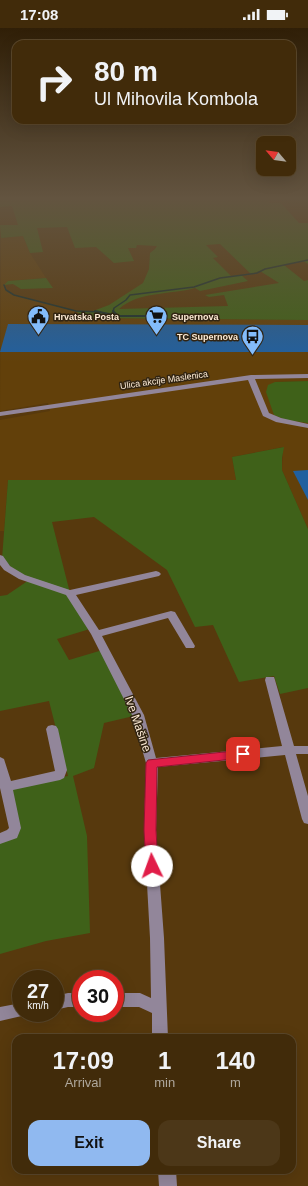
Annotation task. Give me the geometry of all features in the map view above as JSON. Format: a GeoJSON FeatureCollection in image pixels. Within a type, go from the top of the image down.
{"type":"FeatureCollection","features":[{"type":"Feature","properties":{"kind":"street","name":"Ulica akcije Maslenica"},"geometry":{"type":"LineString","coordinates":[[0,414],[23,412],[251,377],[308,376]]}},
{"type":"Feature","properties":{"kind":"street"},"geometry":{"type":"LineString","coordinates":[[251,377],[266,414],[271,417],[308,426]]}},
{"type":"Feature","properties":{"kind":"street"},"geometry":{"type":"LineString","coordinates":[[221,382],[239,383],[255,388]]}},
{"type":"Feature","properties":{"kind":"street","name":"Ulica akcije Maslenica"},"geometry":{"type":"LineString","coordinates":[[0,418],[23,412]]}},
{"type":"Feature","properties":{"kind":"street"},"geometry":{"type":"LineString","coordinates":[[0,558],[7,568],[22,577],[70,593],[156,574]]}},
{"type":"Feature","properties":{"kind":"street","name":"Ive Mašine"},"geometry":{"type":"LineString","coordinates":[[70,593],[96,634],[138,714],[152,763],[150,830],[157,938],[160,1034]]}},
{"type":"Feature","properties":{"kind":"street"},"geometry":{"type":"LineString","coordinates":[[96,634],[171,614],[190,646]]}},
{"type":"Feature","properties":{"kind":"street"},"geometry":{"type":"LineString","coordinates":[[270,680],[308,819]]}},
{"type":"Feature","properties":{"kind":"street"},"geometry":{"type":"LineString","coordinates":[[6,787],[60,775],[61,770],[52,728]]}},
{"type":"Feature","properties":{"kind":"street"},"geometry":{"type":"LineString","coordinates":[[152,763],[288,750],[308,750]]}},
{"type":"Feature","properties":{"kind":"street"},"geometry":{"type":"LineString","coordinates":[[0,762],[15,828],[12,834],[0,839]]}},
{"type":"Feature","properties":{"kind":"street"},"geometry":{"type":"LineString","coordinates":[[124,1000],[140,1000],[158,1008]]}},
{"type":"Feature","properties":{"kind":"street"},"geometry":{"type":"LineString","coordinates":[[0,1014],[12,1012]]}},
{"type":"Feature","properties":{"kind":"street"},"geometry":{"type":"LineString","coordinates":[[167,1174],[168,1186]]}},
{"type":"Feature","properties":{"kind":"shaded area"},"geometry":{"type":"Polygon","coordinates":[[[1,253],[30,253],[46,278],[8,281],[4,285],[6,290],[14,295],[76,311],[84,318],[308,320],[308,381],[275,382],[286,420],[308,423],[308,529],[282,470],[283,447],[232,457],[236,480],[8,480],[4,531],[0,531],[0,420],[50,411],[48,403],[0,411],[1,253]]]}},
{"type":"Feature","properties":{"kind":"green space"},"geometry":{"type":"Polygon","coordinates":[[[103,253],[130,253],[134,261],[114,263],[103,253]]]}},
{"type":"Feature","properties":{"kind":"green space"},"geometry":{"type":"Polygon","coordinates":[[[150,253],[214,253],[218,257],[213,258],[231,276],[241,275],[248,281],[200,291],[195,288],[145,296],[127,303],[119,309],[228,306],[224,295],[209,297],[205,295],[279,283],[260,271],[251,274],[229,253],[308,253],[308,264],[303,261],[284,265],[304,281],[308,280],[308,320],[84,318],[76,311],[93,311],[109,305],[143,283],[149,269],[150,253]]]}},
{"type":"Feature","properties":{"kind":"green space"},"geometry":{"type":"Polygon","coordinates":[[[46,278],[53,288],[21,289],[13,284],[4,285],[8,281],[46,278]]]}},
{"type":"Feature","properties":{"kind":"green space"},"geometry":{"type":"Polygon","coordinates":[[[308,381],[308,423],[286,420],[274,415],[266,392],[268,385],[275,382],[308,381]]]}},
{"type":"Feature","properties":{"kind":"green space"},"geometry":{"type":"Polygon","coordinates":[[[284,447],[282,470],[308,529],[308,688],[280,694],[274,676],[239,682],[213,625],[195,627],[167,570],[94,517],[52,522],[70,593],[93,628],[57,639],[69,660],[106,649],[138,715],[104,723],[94,768],[73,776],[87,836],[90,933],[46,941],[0,954],[0,839],[12,834],[6,787],[68,776],[49,701],[0,711],[0,596],[7,595],[29,580],[22,577],[2,559],[8,480],[236,480],[232,457],[284,447]]]}},
{"type":"Feature","properties":{"kind":"building","name":"Supernova"},"geometry":{"type":"Polygon","coordinates":[[[8,324],[308,325],[308,352],[0,352],[8,324]]]}},
{"type":"Feature","properties":{"kind":"building"},"geometry":{"type":"Polygon","coordinates":[[[308,470],[308,500],[293,471],[308,470]]]}},
{"type":"Feature","properties":{"kind":"waterway"},"geometry":{"type":"LineString","coordinates":[[113,311],[114,308],[126,300],[130,295],[194,287],[220,278],[257,273],[265,269],[308,260]]}},
{"type":"Feature","properties":{"kind":"waterway"},"geometry":{"type":"LineString","coordinates":[[4,285],[6,290],[14,295],[76,311],[100,312]]}},
{"type":"Feature","properties":{"kind":"waterway"},"geometry":{"type":"LineString","coordinates":[[95,311],[100,312]]}},
{"type":"Feature","properties":{"kind":"waterway"},"geometry":{"type":"LineString","coordinates":[[113,311],[118,316]]}},
{"type":"Feature","properties":{"kind":"waterway"},"geometry":{"type":"LineString","coordinates":[[100,312],[118,316]]}},
{"type":"Feature","properties":{"kind":"waterway"},"geometry":{"type":"LineString","coordinates":[[118,316],[166,316]]}},
{"type":"Feature","properties":{"kind":"place","name":"Hrvatska Posta"},"geometry":{"type":"Point","coordinates":[39,336]}},
{"type":"Feature","properties":{"kind":"place","name":"Supernova"},"geometry":{"type":"Point","coordinates":[156,336]}},
{"type":"Feature","properties":{"kind":"place","name":"TC Supernova"},"geometry":{"type":"Point","coordinates":[253,356]}},
{"type":"Feature","properties":{"kind":"route"},"geometry":{"type":"LineString","coordinates":[[152,866],[150,830],[152,763],[243,754]]}}]}
